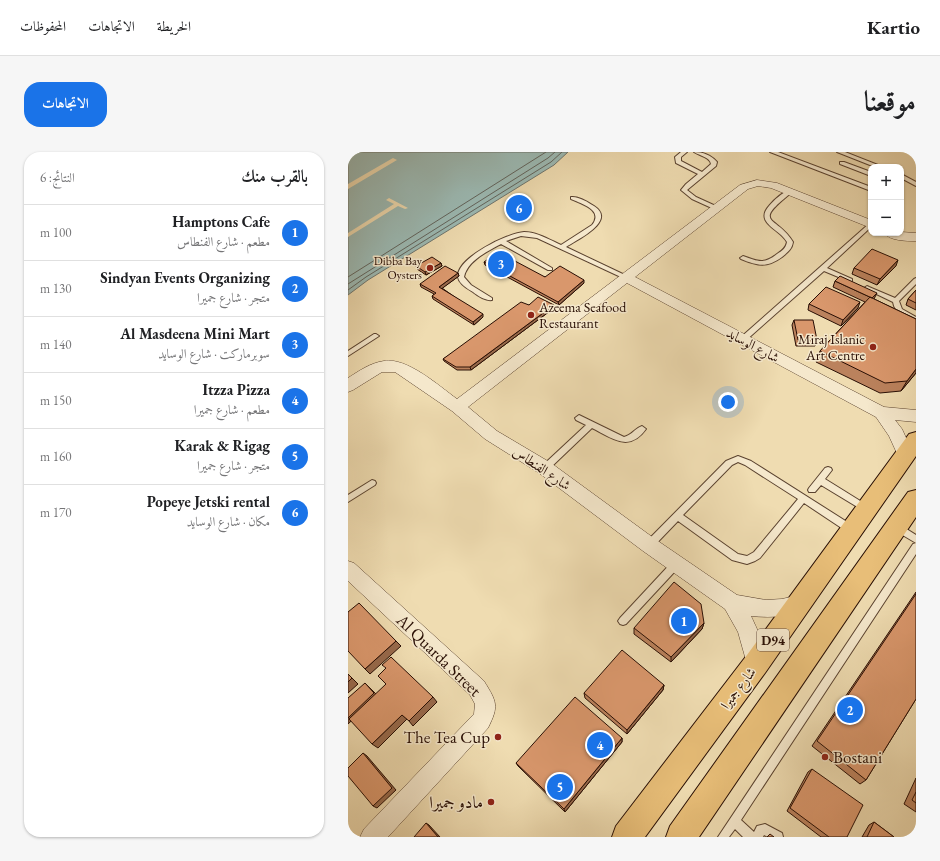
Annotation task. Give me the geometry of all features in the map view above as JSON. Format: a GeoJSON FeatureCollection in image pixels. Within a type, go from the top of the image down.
{"type":"FeatureCollection","features":[{"type":"Feature","properties":{"kind":"main road","name":"شارع جميرا"},"geometry":{"type":"LineString","coordinates":[[627,837],[756,664],[911,448]]}},
{"type":"Feature","properties":{"kind":"main road","name":"D94"},"geometry":{"type":"LineString","coordinates":[[681,837],[906,533],[916,500]]}},
{"type":"Feature","properties":{"kind":"street"},"geometry":{"type":"LineString","coordinates":[[457,407],[716,208],[750,184],[766,184],[868,223]]}},
{"type":"Feature","properties":{"kind":"street"},"geometry":{"type":"LineString","coordinates":[[900,236],[914,237]]}},
{"type":"Feature","properties":{"kind":"street","name":"شارع الوسايد"},"geometry":{"type":"LineString","coordinates":[[625,278],[881,413],[916,416]]}},
{"type":"Feature","properties":{"kind":"street","name":"شارع الفنطاس"},"geometry":{"type":"LineString","coordinates":[[348,386],[380,365],[392,365],[402,368],[457,407],[491,435],[545,468],[649,545],[732,603],[741,614],[748,630],[756,664]]}},
{"type":"Feature","properties":{"kind":"street","name":"شارع الوسايد"},"geometry":{"type":"LineString","coordinates":[[881,413],[896,433],[911,448]]}},
{"type":"Feature","properties":{"kind":"street","name":"Al Quarda Street"},"geometry":{"type":"LineString","coordinates":[[350,573],[477,688],[486,704],[486,711],[481,722],[372,837]]}},
{"type":"Feature","properties":{"kind":"street","name":"شارع الفنطاس"},"geometry":{"type":"LineString","coordinates":[[732,603],[767,609],[784,608],[799,604]]}},
{"type":"Feature","properties":{"kind":"lane"},"geometry":{"type":"LineString","coordinates":[[684,152],[678,156],[678,162],[702,174]]}},
{"type":"Feature","properties":{"kind":"lane"},"geometry":{"type":"LineString","coordinates":[[697,152],[711,158],[714,162],[712,167],[688,185],[684,190],[694,198],[716,208]]}},
{"type":"Feature","properties":{"kind":"lane"},"geometry":{"type":"LineString","coordinates":[[773,152],[868,188]]}},
{"type":"Feature","properties":{"kind":"lane"},"geometry":{"type":"LineString","coordinates":[[840,152],[872,164]]}},
{"type":"Feature","properties":{"kind":"lane"},"geometry":{"type":"LineString","coordinates":[[842,163],[868,173]]}},
{"type":"Feature","properties":{"kind":"lane"},"geometry":{"type":"LineString","coordinates":[[904,177],[916,179]]}},
{"type":"Feature","properties":{"kind":"lane"},"geometry":{"type":"LineString","coordinates":[[904,178],[916,184]]}},
{"type":"Feature","properties":{"kind":"lane"},"geometry":{"type":"LineString","coordinates":[[743,258],[755,262],[767,263],[787,250],[790,246],[790,240],[787,236],[770,224],[767,219],[767,214],[770,209],[790,192]]}},
{"type":"Feature","properties":{"kind":"lane"},"geometry":{"type":"LineString","coordinates":[[561,248],[599,222],[600,217],[598,212],[573,198]]}},
{"type":"Feature","properties":{"kind":"lane"},"geometry":{"type":"LineString","coordinates":[[742,340],[868,227]]}},
{"type":"Feature","properties":{"kind":"lane"},"geometry":{"type":"LineString","coordinates":[[490,299],[463,282],[461,272],[469,261],[510,236],[520,234],[530,234],[625,278]]}},
{"type":"Feature","properties":{"kind":"lane"},"geometry":{"type":"LineString","coordinates":[[501,241],[550,269]]}},
{"type":"Feature","properties":{"kind":"lane"},"geometry":{"type":"LineString","coordinates":[[823,268],[856,283]]}},
{"type":"Feature","properties":{"kind":"lane"},"geometry":{"type":"LineString","coordinates":[[896,301],[913,287],[916,280]]}},
{"type":"Feature","properties":{"kind":"lane"},"geometry":{"type":"LineString","coordinates":[[863,286],[896,301]]}},
{"type":"Feature","properties":{"kind":"lane"},"geometry":{"type":"LineString","coordinates":[[896,301],[896,306],[899,310],[916,320]]}},
{"type":"Feature","properties":{"kind":"lane"},"geometry":{"type":"LineString","coordinates":[[348,354],[376,336]]}},
{"type":"Feature","properties":{"kind":"lane"},"geometry":{"type":"LineString","coordinates":[[579,418],[624,440],[632,438],[642,429]]}},
{"type":"Feature","properties":{"kind":"lane"},"geometry":{"type":"LineString","coordinates":[[545,468],[592,424]]}},
{"type":"Feature","properties":{"kind":"lane"},"geometry":{"type":"LineString","coordinates":[[649,545],[729,463],[738,459],[748,463],[853,530]]}},
{"type":"Feature","properties":{"kind":"lane"},"geometry":{"type":"LineString","coordinates":[[812,490],[828,470]]}},
{"type":"Feature","properties":{"kind":"lane"},"geometry":{"type":"LineString","coordinates":[[820,480],[867,510]]}},
{"type":"Feature","properties":{"kind":"lane"},"geometry":{"type":"LineString","coordinates":[[348,499],[372,482]]}},
{"type":"Feature","properties":{"kind":"lane"},"geometry":{"type":"LineString","coordinates":[[678,516],[735,557],[748,560],[757,555],[803,499]]}},
{"type":"Feature","properties":{"kind":"lane"},"geometry":{"type":"LineString","coordinates":[[723,837],[916,547]]}},
{"type":"Feature","properties":{"kind":"lane"},"geometry":{"type":"LineString","coordinates":[[623,621],[676,564]]}},
{"type":"Feature","properties":{"kind":"lane"},"geometry":{"type":"LineString","coordinates":[[734,821],[751,837]]}},
{"type":"Feature","properties":{"kind":"lane"},"geometry":{"type":"LineString","coordinates":[[757,837],[765,828],[778,837]]}},
{"type":"Feature","properties":{"kind":"water"},"geometry":{"type":"Polygon","coordinates":[[[348,152],[568,152],[554,165],[368,280],[348,295],[348,152]]]}},
{"type":"Feature","properties":{"kind":"pier"},"geometry":{"type":"Polygon","coordinates":[[[393,158],[397,160],[348,189],[348,184],[393,158]]]}},
{"type":"Feature","properties":{"kind":"pier"},"geometry":{"type":"Polygon","coordinates":[[[389,198],[408,208],[405,209],[398,206],[348,237],[348,233],[394,204],[386,200],[389,198]]]}},
{"type":"Feature","properties":{"kind":"building"},"geometry":{"type":"Polygon","coordinates":[[[872,249],[898,260],[880,279],[854,268],[872,249]]]}},
{"type":"Feature","properties":{"kind":"building"},"geometry":{"type":"Polygon","coordinates":[[[498,252],[545,277],[560,266],[584,280],[558,302],[484,262],[498,252]]]}},
{"type":"Feature","properties":{"kind":"building"},"geometry":{"type":"Polygon","coordinates":[[[432,257],[441,263],[425,272],[416,266],[432,257]]]}},
{"type":"Feature","properties":{"kind":"building"},"geometry":{"type":"Polygon","coordinates":[[[445,266],[458,273],[439,287],[483,314],[473,322],[432,296],[436,293],[420,284],[445,266]]]}},
{"type":"Feature","properties":{"kind":"building"},"geometry":{"type":"Polygon","coordinates":[[[840,276],[877,293],[872,298],[835,281],[840,276]]]}},
{"type":"Feature","properties":{"kind":"building"},"geometry":{"type":"Polygon","coordinates":[[[826,287],[860,302],[843,320],[809,304],[826,287]]]}},
{"type":"Feature","properties":{"kind":"building"},"geometry":{"type":"Polygon","coordinates":[[[916,290],[916,303],[908,299],[916,290]]]}},
{"type":"Feature","properties":{"kind":"building"},"geometry":{"type":"Polygon","coordinates":[[[538,297],[554,305],[470,367],[456,367],[443,359],[521,302],[529,305],[538,297]]]}},
{"type":"Feature","properties":{"kind":"building","name":"Miraj Islanic Art Centre"},"geometry":{"type":"Polygon","coordinates":[[[870,297],[916,319],[916,369],[907,381],[885,383],[820,351],[870,297]]]}},
{"type":"Feature","properties":{"kind":"building"},"geometry":{"type":"Polygon","coordinates":[[[794,320],[813,320],[817,340],[798,340],[794,320]]]}},
{"type":"Feature","properties":{"kind":"building"},"geometry":{"type":"Polygon","coordinates":[[[674,582],[701,604],[704,623],[671,657],[634,628],[674,582]]]}},
{"type":"Feature","properties":{"kind":"building"},"geometry":{"type":"Polygon","coordinates":[[[916,594],[916,699],[866,780],[817,741],[916,594]]]}},
{"type":"Feature","properties":{"kind":"building"},"geometry":{"type":"Polygon","coordinates":[[[359,603],[396,641],[365,669],[348,651],[348,612],[359,603]]]}},
{"type":"Feature","properties":{"kind":"building"},"geometry":{"type":"Polygon","coordinates":[[[622,650],[664,685],[627,730],[584,693],[622,650]]]}},
{"type":"Feature","properties":{"kind":"building"},"geometry":{"type":"Polygon","coordinates":[[[391,657],[433,697],[409,721],[402,715],[372,744],[349,719],[386,684],[378,676],[386,668],[382,665],[391,657]]]}},
{"type":"Feature","properties":{"kind":"building"},"geometry":{"type":"Polygon","coordinates":[[[348,674],[352,678],[348,682],[348,674]]]}},
{"type":"Feature","properties":{"kind":"building"},"geometry":{"type":"Polygon","coordinates":[[[365,683],[374,693],[348,718],[348,698],[365,683]]]}},
{"type":"Feature","properties":{"kind":"building"},"geometry":{"type":"Polygon","coordinates":[[[575,697],[622,738],[564,809],[516,763],[575,697]]]}},
{"type":"Feature","properties":{"kind":"building"},"geometry":{"type":"Polygon","coordinates":[[[363,753],[392,788],[373,806],[348,776],[348,768],[363,753]]]}},
{"type":"Feature","properties":{"kind":"building"},"geometry":{"type":"Polygon","coordinates":[[[812,769],[863,805],[847,837],[829,837],[790,808],[812,769]]]}},
{"type":"Feature","properties":{"kind":"building"},"geometry":{"type":"Polygon","coordinates":[[[916,792],[916,803],[912,800],[916,792]]]}},
{"type":"Feature","properties":{"kind":"building"},"geometry":{"type":"Polygon","coordinates":[[[874,822],[894,837],[867,837],[874,822]]]}},
{"type":"Feature","properties":{"kind":"building"},"geometry":{"type":"Polygon","coordinates":[[[426,823],[438,837],[414,837],[426,823]]]}},
{"type":"Feature","properties":{"kind":"building"},"geometry":{"type":"Polygon","coordinates":[[[770,834],[774,837],[767,837],[770,834]]]}},
{"type":"Feature","properties":{"kind":"place","name":"Popeye Jetski rental"},"geometry":{"type":"Point","coordinates":[519,208]}},
{"type":"Feature","properties":{"kind":"place","name":"Al Masdeena Mini Mart"},"geometry":{"type":"Point","coordinates":[501,264]}},
{"type":"Feature","properties":{"kind":"place","name":"Dibba Bay Oysters"},"geometry":{"type":"Point","coordinates":[430,268]}},
{"type":"Feature","properties":{"kind":"place","name":"Azeema Seafood Restaurant"},"geometry":{"type":"Point","coordinates":[531,315]}},
{"type":"Feature","properties":{"kind":"place","name":"Miraj Islanic Art Centre"},"geometry":{"type":"Point","coordinates":[873,347]}},
{"type":"Feature","properties":{"kind":"place","name":"Hamptons Cafe"},"geometry":{"type":"Point","coordinates":[684,621]}},
{"type":"Feature","properties":{"kind":"place","name":"Sindyan Events Organizing"},"geometry":{"type":"Point","coordinates":[850,710]}},
{"type":"Feature","properties":{"kind":"place","name":"The Tea Cup"},"geometry":{"type":"Point","coordinates":[498,737]}},
{"type":"Feature","properties":{"kind":"place","name":"Itzza Pizza"},"geometry":{"type":"Point","coordinates":[600,745]}},
{"type":"Feature","properties":{"kind":"place","name":"Bostani"},"geometry":{"type":"Point","coordinates":[825,757]}},
{"type":"Feature","properties":{"kind":"place","name":"Karak & Rigag"},"geometry":{"type":"Point","coordinates":[560,787]}},
{"type":"Feature","properties":{"kind":"place","name":"مادو جميرا"},"geometry":{"type":"Point","coordinates":[491,802]}}]}
